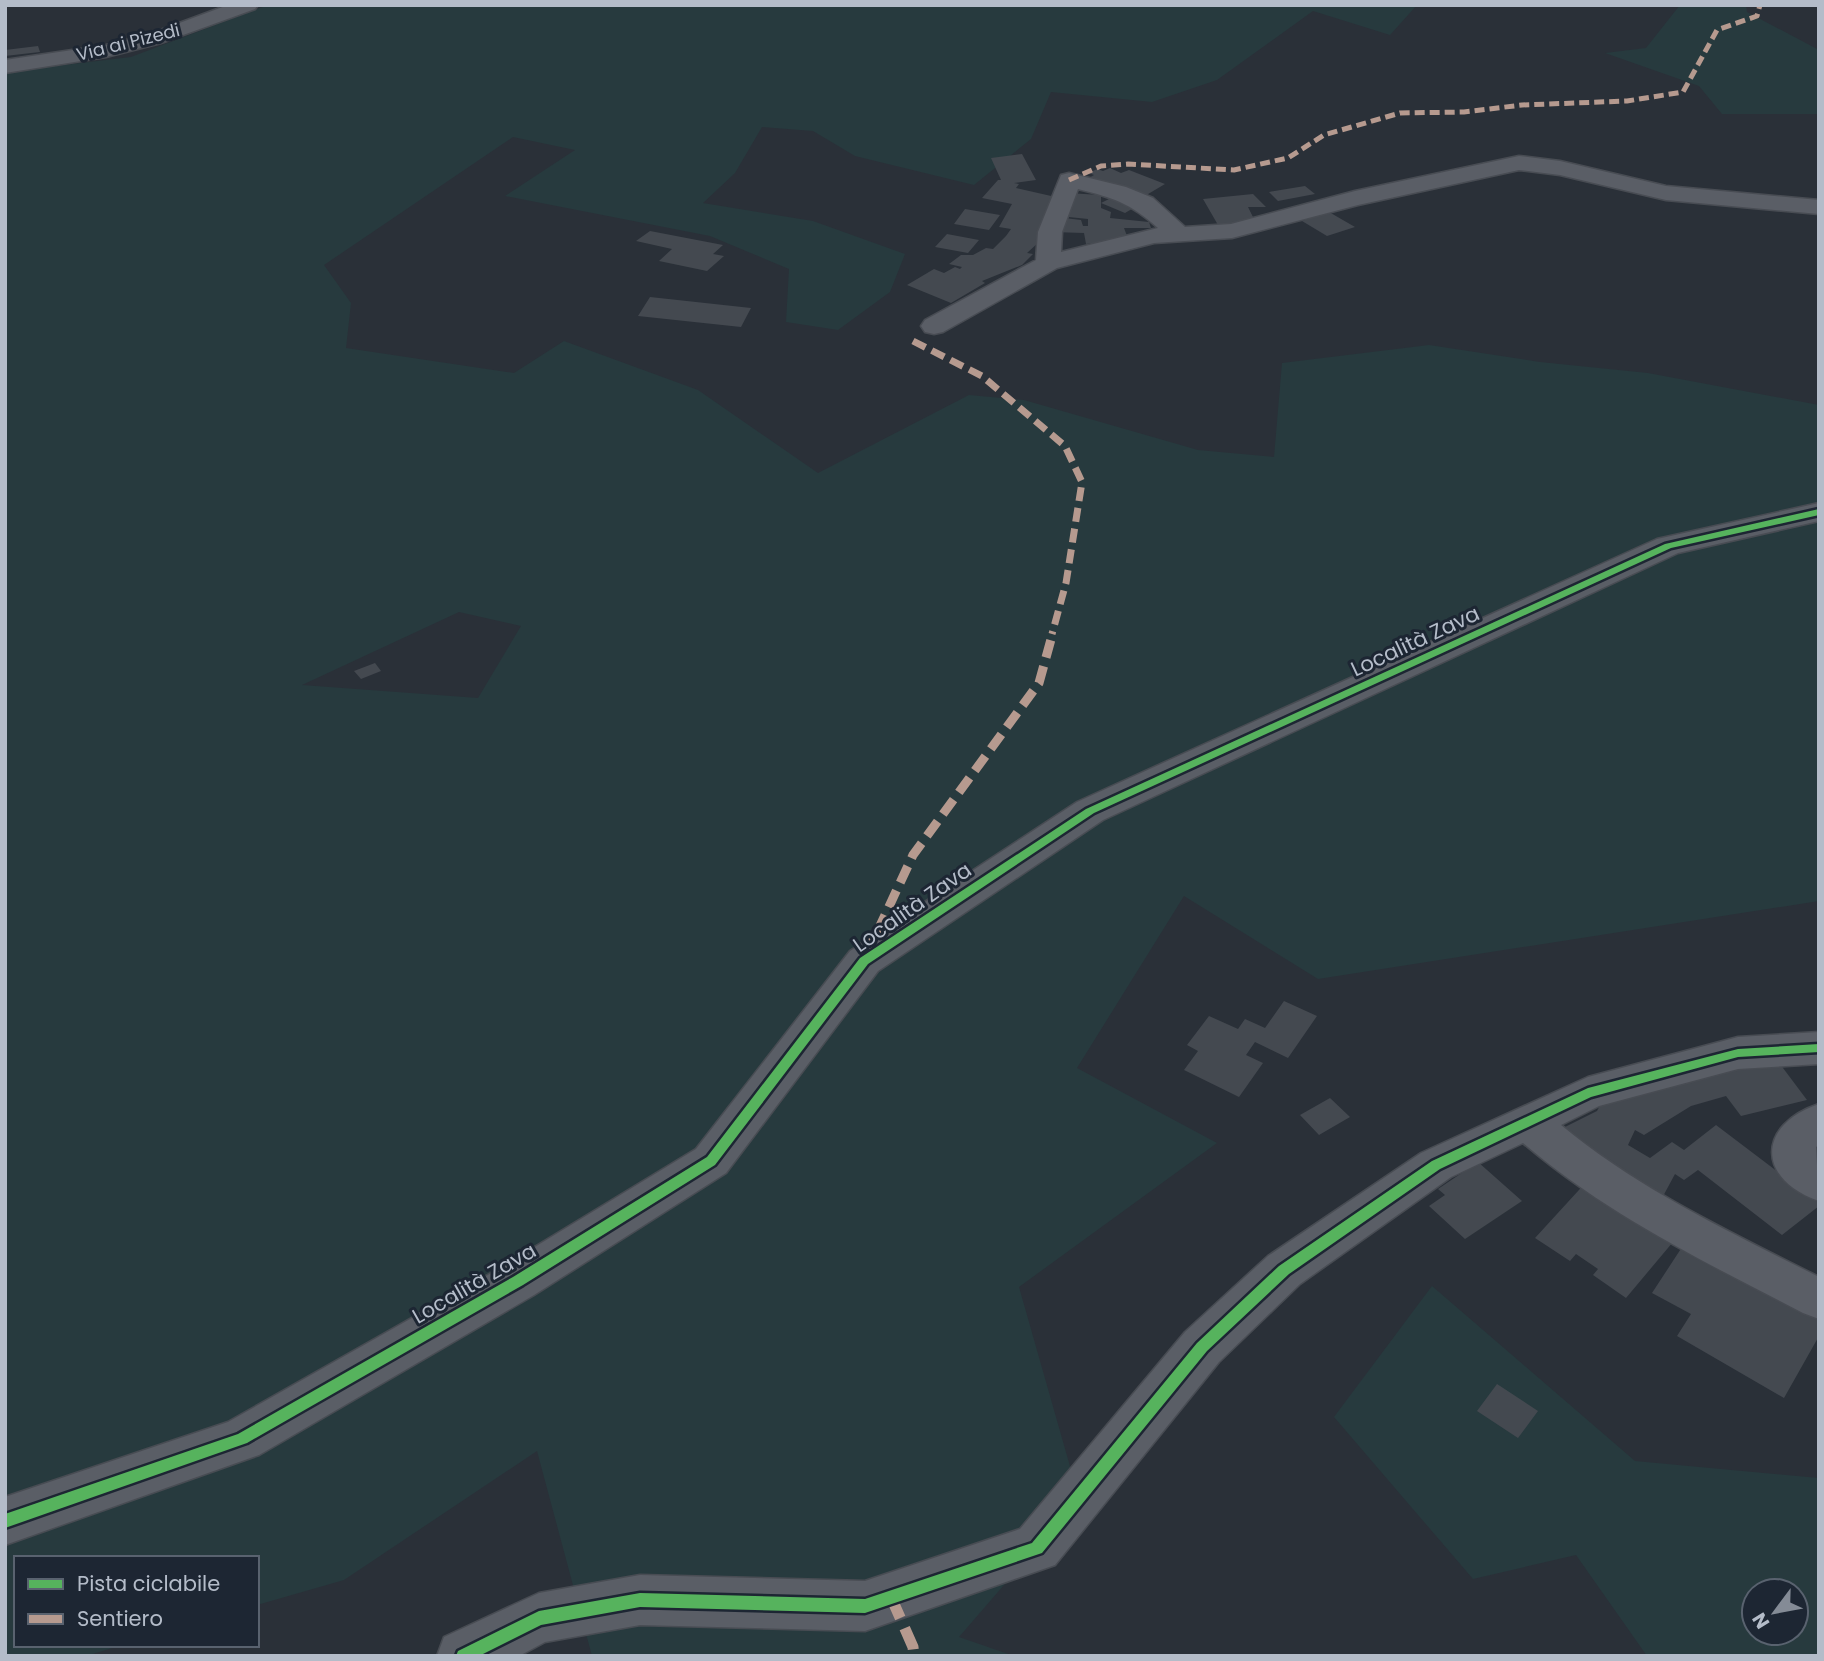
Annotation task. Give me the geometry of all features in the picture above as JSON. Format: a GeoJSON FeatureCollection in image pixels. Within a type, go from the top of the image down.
{"type":"FeatureCollection","features":[{"type":"Feature","properties":{"kind":"street","name":"Via ai Pizedi"},"geometry":{"type":"LineString","coordinates":[[5,67],[130,45],[248,5]]}},
{"type":"Feature","properties":{"kind":"street"},"geometry":{"type":"LineString","coordinates":[[934,326],[1048,263],[1154,236],[1232,231],[1355,198],[1518,163],[1560,168],[1666,193],[1819,207]]}},
{"type":"Feature","properties":{"kind":"street"},"geometry":{"type":"LineString","coordinates":[[1048,263],[1049,232],[1069,180],[1117,192],[1144,203],[1178,233]]}},
{"type":"Feature","properties":{"kind":"street","name":"Località Zava"},"geometry":{"type":"LineString","coordinates":[[5,1521],[242,1439],[518,1281],[711,1161],[864,961],[1090,811],[1668,546],[1819,512]]}},
{"type":"Feature","properties":{"kind":"street"},"geometry":{"type":"LineString","coordinates":[[463,1656],[539,1618],[640,1600],[866,1606],[1037,1548],[1202,1347],[1284,1270],[1436,1165],[1588,1093],[1738,1053],[1819,1048]]}},
{"type":"Feature","properties":{"kind":"street"},"geometry":{"type":"LineString","coordinates":[[1527,1121],[1575,1161],[1665,1220],[1819,1299]]}},
{"type":"Feature","properties":{"kind":"street"},"geometry":{"type":"LineString","coordinates":[[1819,1121],[1794,1140],[1797,1166],[1819,1183]]}},
{"type":"Feature","properties":{"kind":"green space"},"geometry":{"type":"Polygon","coordinates":[[[268,5],[1417,5],[1390,35],[1313,11],[1217,80],[1152,102],[1051,92],[1031,139],[974,185],[855,156],[813,131],[762,127],[735,173],[703,203],[813,221],[905,254],[890,292],[838,330],[786,322],[789,269],[710,236],[505,196],[575,150],[513,137],[324,265],[351,303],[346,348],[514,373],[564,341],[698,390],[818,473],[969,395],[1024,400],[1198,450],[1274,457],[1282,363],[1429,345],[1540,362],[1648,373],[1819,405],[1819,901],[1318,979],[1184,896],[1077,1068],[1217,1143],[1019,1287],[1079,1498],[959,1637],[1014,1656],[592,1656],[537,1451],[344,1580],[259,1604],[259,1556],[14,1556],[14,1647],[115,1647],[86,1656],[5,1656],[5,72],[131,57],[268,5]],[[459,612],[302,685],[478,698],[521,626],[459,612]]]}},
{"type":"Feature","properties":{"kind":"green space"},"geometry":{"type":"Polygon","coordinates":[[[1680,5],[1746,5],[1747,12],[1819,50],[1819,114],[1722,114],[1699,86],[1605,53],[1646,48],[1680,5]]]}},
{"type":"Feature","properties":{"kind":"green space"},"geometry":{"type":"Polygon","coordinates":[[[1432,1286],[1635,1461],[1819,1478],[1819,1656],[1647,1656],[1576,1555],[1473,1579],[1334,1417],[1432,1286]]]}},
{"type":"Feature","properties":{"kind":"building"},"geometry":{"type":"Polygon","coordinates":[[[38,46],[40,52],[5,56],[5,50],[38,46]]]}},
{"type":"Feature","properties":{"kind":"building"},"geometry":{"type":"Polygon","coordinates":[[[1022,154],[1036,180],[1014,183],[1019,184],[1016,188],[1060,198],[1039,242],[1027,253],[1033,254],[1022,265],[982,281],[985,283],[951,303],[907,285],[934,269],[944,273],[955,267],[960,269],[962,267],[949,264],[961,255],[973,255],[986,248],[993,249],[1006,236],[1011,229],[999,227],[1012,204],[982,198],[1001,180],[991,158],[1022,154]]]}},
{"type":"Feature","properties":{"kind":"building"},"geometry":{"type":"Polygon","coordinates":[[[1110,168],[1121,173],[1129,170],[1165,184],[1138,200],[1085,180],[1094,175],[1089,173],[1097,169],[1103,171],[1110,168]]]}},
{"type":"Feature","properties":{"kind":"building"},"geometry":{"type":"Polygon","coordinates":[[[1305,186],[1315,194],[1278,201],[1269,192],[1305,186]]]}},
{"type":"Feature","properties":{"kind":"building"},"geometry":{"type":"Polygon","coordinates":[[[1067,193],[1101,195],[1101,208],[1111,212],[1110,218],[1149,222],[1151,228],[1124,228],[1127,236],[1125,239],[1086,244],[1084,233],[1052,232],[1056,217],[1081,220],[1083,226],[1088,226],[1088,219],[1059,216],[1067,193]]]}},
{"type":"Feature","properties":{"kind":"building"},"geometry":{"type":"Polygon","coordinates":[[[1119,194],[1142,203],[1125,213],[1101,203],[1119,194]]]}},
{"type":"Feature","properties":{"kind":"building"},"geometry":{"type":"Polygon","coordinates":[[[1253,194],[1266,207],[1248,207],[1255,221],[1218,225],[1203,199],[1253,194]]]}},
{"type":"Feature","properties":{"kind":"building"},"geometry":{"type":"Polygon","coordinates":[[[965,209],[1000,215],[989,230],[954,224],[965,209]]]}},
{"type":"Feature","properties":{"kind":"building"},"geometry":{"type":"Polygon","coordinates":[[[1329,212],[1355,227],[1327,236],[1302,221],[1329,212]]]}},
{"type":"Feature","properties":{"kind":"building"},"geometry":{"type":"Polygon","coordinates":[[[650,231],[723,245],[713,254],[724,256],[707,271],[659,261],[672,249],[636,241],[650,231]]]}},
{"type":"Feature","properties":{"kind":"building"},"geometry":{"type":"Polygon","coordinates":[[[947,234],[979,240],[968,253],[935,247],[947,234]]]}},
{"type":"Feature","properties":{"kind":"building"},"geometry":{"type":"Polygon","coordinates":[[[650,297],[751,308],[741,327],[638,316],[650,297]]]}},
{"type":"Feature","properties":{"kind":"building"},"geometry":{"type":"Polygon","coordinates":[[[375,663],[381,671],[361,679],[354,671],[375,663]]]}},
{"type":"Feature","properties":{"kind":"building"},"geometry":{"type":"Polygon","coordinates":[[[1284,1001],[1317,1016],[1288,1058],[1255,1042],[1246,1055],[1263,1063],[1239,1097],[1184,1070],[1198,1051],[1187,1045],[1209,1016],[1238,1029],[1245,1019],[1265,1028],[1284,1001]]]}},
{"type":"Feature","properties":{"kind":"building"},"geometry":{"type":"Polygon","coordinates":[[[1745,1055],[1756,1069],[1780,1064],[1807,1100],[1741,1116],[1726,1096],[1691,1106],[1644,1135],[1635,1130],[1628,1145],[1650,1158],[1672,1142],[1684,1150],[1716,1125],[1819,1203],[1819,1206],[1782,1235],[1698,1170],[1684,1180],[1675,1174],[1654,1213],[1555,1132],[1597,1111],[1607,1092],[1745,1055]]]}},
{"type":"Feature","properties":{"kind":"building"},"geometry":{"type":"Polygon","coordinates":[[[1330,1098],[1350,1117],[1319,1135],[1300,1115],[1330,1098]]]}},
{"type":"Feature","properties":{"kind":"building"},"geometry":{"type":"Polygon","coordinates":[[[1478,1162],[1522,1201],[1465,1239],[1429,1206],[1445,1195],[1438,1189],[1478,1162]]]}},
{"type":"Feature","properties":{"kind":"building"},"geometry":{"type":"Polygon","coordinates":[[[1589,1179],[1678,1236],[1626,1298],[1593,1275],[1598,1269],[1576,1254],[1570,1261],[1535,1238],[1589,1179]]]}},
{"type":"Feature","properties":{"kind":"building"},"geometry":{"type":"Polygon","coordinates":[[[1688,1238],[1819,1320],[1819,1336],[1784,1398],[1677,1336],[1691,1314],[1652,1293],[1688,1238]]]}},
{"type":"Feature","properties":{"kind":"building"},"geometry":{"type":"Polygon","coordinates":[[[1497,1384],[1538,1411],[1518,1438],[1477,1411],[1497,1384]]]}},
{"type":"Feature","properties":{"kind":"marked path"},"geometry":{"type":"LineString","coordinates":[[1069,180],[1101,166],[1128,164],[1234,170],[1288,158],[1324,135],[1400,113],[1464,112],[1522,105],[1627,101],[1683,92],[1717,30],[1757,16],[1760,5]]}},
{"type":"Feature","properties":{"kind":"marked path"},"geometry":{"type":"LineString","coordinates":[[866,956],[913,855],[1039,683],[1066,583],[1082,482],[1065,446],[982,376],[913,341]]}},
{"type":"Feature","properties":{"kind":"marked path"},"geometry":{"type":"LineString","coordinates":[[891,1597],[913,1647],[914,1656]]}},
{"type":"Feature","properties":{"kind":"cycle path"},"geometry":{"type":"LineString","coordinates":[[5,1521],[242,1439],[518,1281],[711,1161],[864,961],[1090,811],[1668,546],[1819,512]]}},
{"type":"Feature","properties":{"kind":"cycle path"},"geometry":{"type":"LineString","coordinates":[[463,1656],[539,1618],[640,1600],[865,1606],[1037,1548],[1202,1347],[1284,1270],[1436,1165],[1588,1093],[1738,1053],[1819,1048]]}}]}
